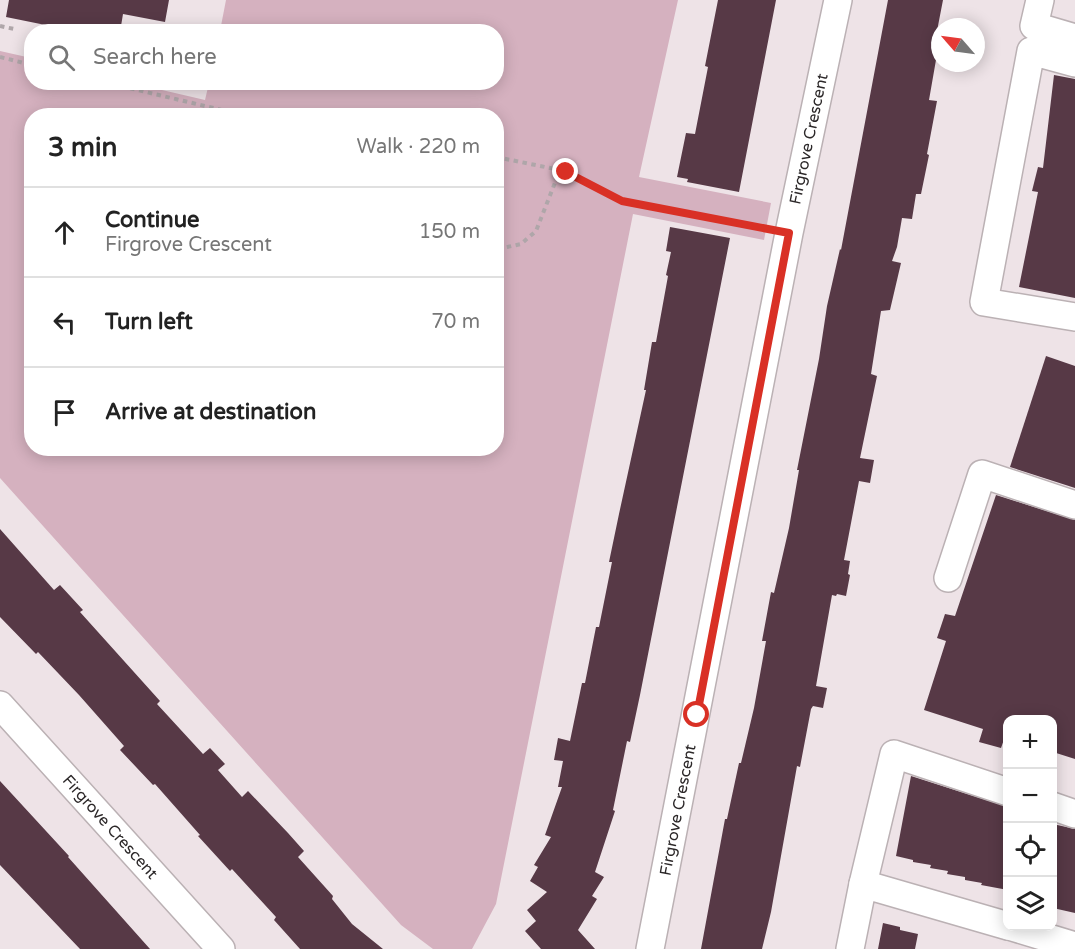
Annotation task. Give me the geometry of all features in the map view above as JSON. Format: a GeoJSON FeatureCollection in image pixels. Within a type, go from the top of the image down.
{"type":"FeatureCollection","features":[{"type":"Feature","properties":{"kind":"street","name":"Firgrove Crescent"},"geometry":{"type":"LineString","coordinates":[[650,949],[789,233],[838,0]]}},
{"type":"Feature","properties":{"kind":"street"},"geometry":{"type":"LineString","coordinates":[[1040,0],[1034,26],[1075,38]]}},
{"type":"Feature","properties":{"kind":"street"},"geometry":{"type":"LineString","coordinates":[[1075,63],[1031,51],[984,302],[1075,318]]}},
{"type":"Feature","properties":{"kind":"street"},"geometry":{"type":"LineString","coordinates":[[948,578],[982,474],[1075,505]]}},
{"type":"Feature","properties":{"kind":"street","name":"Firgrove Crescent"},"geometry":{"type":"LineString","coordinates":[[0,705],[221,949]]}},
{"type":"Feature","properties":{"kind":"street"},"geometry":{"type":"LineString","coordinates":[[850,949],[894,754],[1003,790]]}},
{"type":"Feature","properties":{"kind":"street"},"geometry":{"type":"LineString","coordinates":[[1057,807],[1075,814]]}},
{"type":"Feature","properties":{"kind":"street"},"geometry":{"type":"LineString","coordinates":[[863,884],[1003,925]]}},
{"type":"Feature","properties":{"kind":"street"},"geometry":{"type":"LineString","coordinates":[[1025,931],[1075,946]]}},
{"type":"Feature","properties":{"kind":"path"},"geometry":{"type":"LineString","coordinates":[[0,26],[14,29]]}},
{"type":"Feature","properties":{"kind":"path"},"geometry":{"type":"LineString","coordinates":[[0,57],[24,63]]}},
{"type":"Feature","properties":{"kind":"path"},"geometry":{"type":"LineString","coordinates":[[138,90],[213,108]]}},
{"type":"Feature","properties":{"kind":"path"},"geometry":{"type":"LineString","coordinates":[[504,159],[560,170],[622,201],[789,233]]}},
{"type":"Feature","properties":{"kind":"path"},"geometry":{"type":"LineString","coordinates":[[504,248],[521,244],[532,235],[560,170]]}},
{"type":"Feature","properties":{"kind":"shaded area"},"geometry":{"type":"Polygon","coordinates":[[[226,0],[678,0],[639,177],[771,203],[764,240],[633,214],[496,904],[472,949],[433,949],[401,925],[0,478],[0,51],[24,56],[24,90],[162,90],[205,100],[207,90],[504,90],[504,24],[221,24],[226,0]]]}},
{"type":"Feature","properties":{"kind":"building"},"geometry":{"type":"Polygon","coordinates":[[[9,0],[169,0],[165,22],[123,14],[121,24],[41,24],[6,17],[9,0]]]}},
{"type":"Feature","properties":{"kind":"building"},"geometry":{"type":"Polygon","coordinates":[[[718,0],[776,0],[739,192],[687,182],[688,179],[677,177],[686,133],[695,134],[718,0]]]}},
{"type":"Feature","properties":{"kind":"building"},"geometry":{"type":"Polygon","coordinates":[[[888,0],[943,0],[940,18],[931,18],[931,72],[934,72],[929,100],[937,101],[927,154],[929,155],[921,194],[916,194],[912,219],[902,218],[892,261],[901,263],[890,310],[881,311],[871,374],[877,376],[860,458],[874,460],[870,483],[859,481],[844,560],[850,561],[846,596],[832,595],[816,686],[827,688],[823,708],[813,706],[811,709],[800,767],[797,766],[771,912],[762,949],[701,949],[725,819],[727,819],[754,708],[766,641],[762,641],[771,592],[774,593],[789,528],[799,470],[797,470],[827,306],[841,250],[888,0]]]}},
{"type":"Feature","properties":{"kind":"building"},"geometry":{"type":"Polygon","coordinates":[[[1054,75],[1075,79],[1075,298],[1019,287],[1038,192],[1032,191],[1038,167],[1043,168],[1054,75]]]}},
{"type":"Feature","properties":{"kind":"building"},"geometry":{"type":"Polygon","coordinates":[[[670,227],[730,238],[630,742],[627,741],[613,810],[615,811],[595,872],[604,877],[592,896],[597,899],[578,930],[595,949],[541,949],[525,931],[536,921],[527,910],[547,892],[530,881],[538,867],[534,865],[551,837],[545,835],[562,787],[558,787],[563,761],[554,760],[558,738],[570,741],[596,627],[599,627],[612,562],[609,562],[646,390],[644,390],[652,342],[656,342],[668,276],[666,275],[671,252],[666,251],[670,227]]]}},
{"type":"Feature","properties":{"kind":"building"},"geometry":{"type":"Polygon","coordinates":[[[1046,356],[1075,366],[1075,488],[1010,467],[1046,356]]]}},
{"type":"Feature","properties":{"kind":"building"},"geometry":{"type":"Polygon","coordinates":[[[996,495],[1075,520],[1075,759],[1057,753],[1057,715],[1003,715],[1001,748],[979,742],[983,729],[924,710],[946,641],[937,638],[945,614],[955,616],[996,495]]]}},
{"type":"Feature","properties":{"kind":"building"},"geometry":{"type":"Polygon","coordinates":[[[0,529],[54,590],[60,585],[83,610],[80,612],[160,701],[157,704],[203,754],[210,748],[225,764],[218,770],[242,797],[248,791],[288,833],[304,851],[298,857],[333,896],[332,899],[352,924],[383,949],[300,949],[274,920],[276,917],[198,836],[200,835],[155,784],[153,785],[120,750],[124,746],[79,695],[0,617],[0,529]]]}},
{"type":"Feature","properties":{"kind":"building"},"geometry":{"type":"Polygon","coordinates":[[[911,776],[1003,805],[1003,889],[981,885],[982,883],[965,880],[965,877],[947,874],[948,871],[930,868],[931,865],[896,856],[911,776]]]}},
{"type":"Feature","properties":{"kind":"building"},"geometry":{"type":"Polygon","coordinates":[[[0,781],[150,949],[80,949],[0,865],[0,781]]]}},
{"type":"Feature","properties":{"kind":"building"},"geometry":{"type":"Polygon","coordinates":[[[1057,825],[1075,829],[1075,913],[1057,909],[1057,825]]]}},
{"type":"Feature","properties":{"kind":"building"},"geometry":{"type":"Polygon","coordinates":[[[883,923],[918,934],[915,949],[878,949],[883,923]]]}},
{"type":"Feature","properties":{"kind":"route"},"geometry":{"type":"LineString","coordinates":[[566,172],[622,201],[789,233],[697,715]]}}]}
